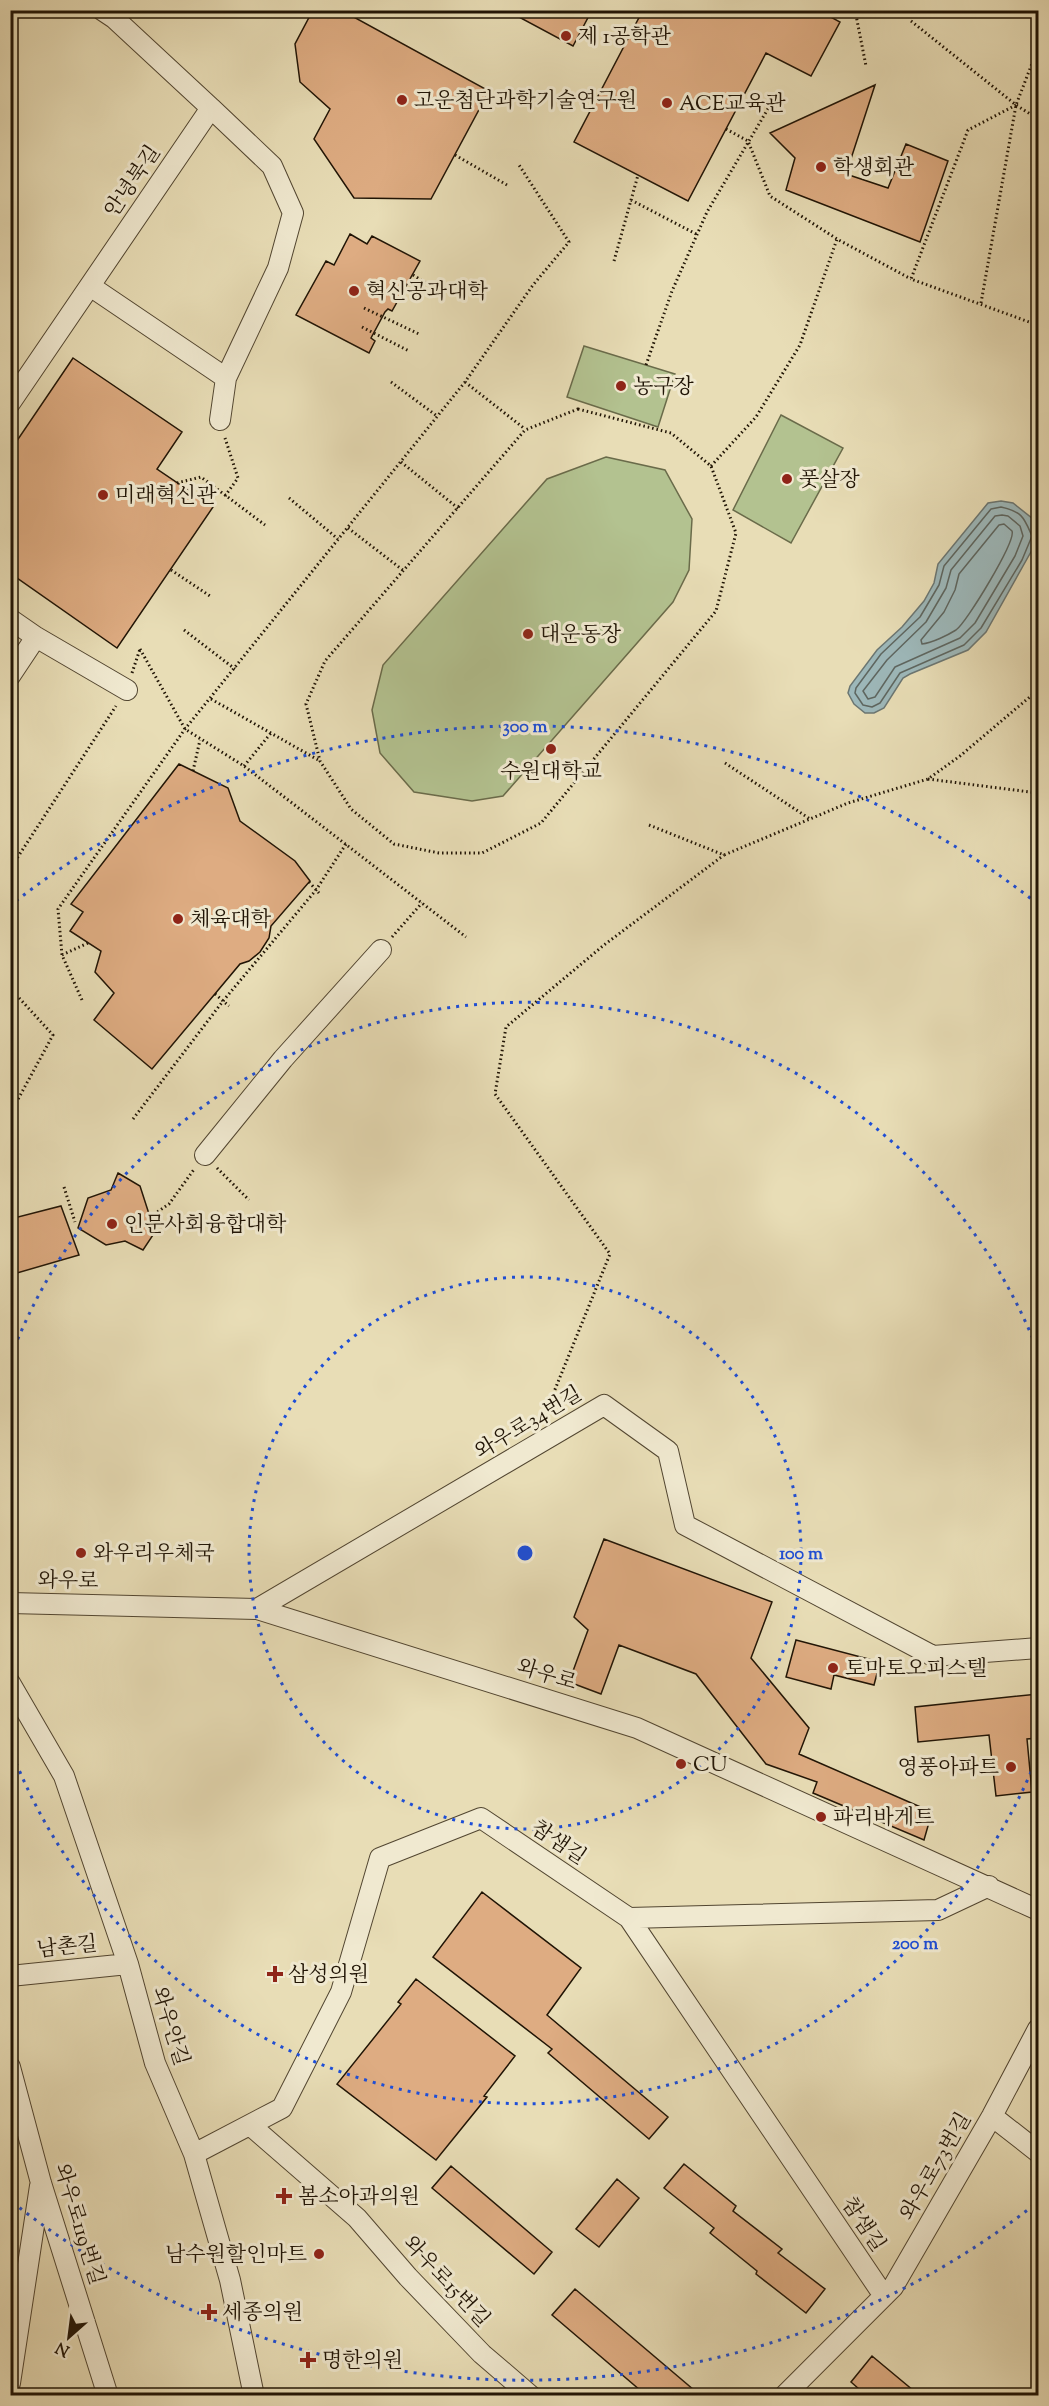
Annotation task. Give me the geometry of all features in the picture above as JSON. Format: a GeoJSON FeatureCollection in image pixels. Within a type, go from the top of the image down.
{"type":"FeatureCollection","features":[{"type":"Feature","properties":{"kind":"street"},"geometry":{"type":"LineString","coordinates":[[111,13],[272,166],[293,213],[278,268],[226,378],[220,420]]}},
{"type":"Feature","properties":{"kind":"street","name":"안녕북길"},"geometry":{"type":"LineString","coordinates":[[10,403],[211,108]]}},
{"type":"Feature","properties":{"kind":"street"},"geometry":{"type":"LineString","coordinates":[[90,286],[226,378]]}},
{"type":"Feature","properties":{"kind":"street"},"geometry":{"type":"LineString","coordinates":[[10,619],[36,637],[127,690]]}},
{"type":"Feature","properties":{"kind":"street"},"geometry":{"type":"LineString","coordinates":[[10,676],[36,637]]}},
{"type":"Feature","properties":{"kind":"street"},"geometry":{"type":"LineString","coordinates":[[205,1155],[283,1059],[381,950]]}},
{"type":"Feature","properties":{"kind":"street","name":"와우로34번길"},"geometry":{"type":"LineString","coordinates":[[257,1609],[604,1405],[669,1450],[685,1525],[933,1656],[1038,1648]]}},
{"type":"Feature","properties":{"kind":"street","name":"와우로"},"geometry":{"type":"LineString","coordinates":[[10,1603],[257,1609],[638,1728],[1038,1910]]}},
{"type":"Feature","properties":{"kind":"street","name":"와우안길"},"geometry":{"type":"LineString","coordinates":[[10,1683],[64,1776],[128,1964],[155,2063],[194,2154],[230,2280],[254,2396]]}},
{"type":"Feature","properties":{"kind":"street","name":"참샘길"},"geometry":{"type":"LineString","coordinates":[[194,2154],[282,2108],[341,1992],[380,1857],[481,1818],[629,1918],[884,2296]]}},
{"type":"Feature","properties":{"kind":"street"},"geometry":{"type":"LineString","coordinates":[[629,1918],[938,1910],[989,1886]]}},
{"type":"Feature","properties":{"kind":"street","name":"남촌길"},"geometry":{"type":"LineString","coordinates":[[10,1976],[128,1964]]}},
{"type":"Feature","properties":{"kind":"street","name":"와우로73번길"},"geometry":{"type":"LineString","coordinates":[[784,2396],[893,2287],[992,2116],[1038,2029]]}},
{"type":"Feature","properties":{"kind":"street","name":"와우로119번길"},"geometry":{"type":"LineString","coordinates":[[10,2067],[41,2183],[108,2396]]}},
{"type":"Feature","properties":{"kind":"street"},"geometry":{"type":"LineString","coordinates":[[992,2116],[1038,2152]]}},
{"type":"Feature","properties":{"kind":"street","name":"와우로15번길"},"geometry":{"type":"LineString","coordinates":[[250,2125],[357,2218],[408,2277],[482,2354],[531,2396]]}},
{"type":"Feature","properties":{"kind":"street"},"geometry":{"type":"LineString","coordinates":[[10,2382],[41,2183]]}},
{"type":"Feature","properties":{"kind":"path"},"geometry":{"type":"LineString","coordinates":[[855,10],[866,66]]}},
{"type":"Feature","properties":{"kind":"path"},"geometry":{"type":"LineString","coordinates":[[910,21],[1016,105],[1038,119]]}},
{"type":"Feature","properties":{"kind":"path"},"geometry":{"type":"LineString","coordinates":[[981,304],[1016,105],[1038,48]]}},
{"type":"Feature","properties":{"kind":"path"},"geometry":{"type":"LineString","coordinates":[[646,365],[672,291],[707,212],[772,102]]}},
{"type":"Feature","properties":{"kind":"path"},"geometry":{"type":"LineString","coordinates":[[911,279],[968,130],[1016,105]]}},
{"type":"Feature","properties":{"kind":"path"},"geometry":{"type":"LineString","coordinates":[[726,129],[748,141],[770,196],[837,239],[911,279],[1032,322]]}},
{"type":"Feature","properties":{"kind":"path"},"geometry":{"type":"LineString","coordinates":[[455,155],[507,185]]}},
{"type":"Feature","properties":{"kind":"path"},"geometry":{"type":"LineString","coordinates":[[82,1000],[62,955],[57,909],[185,729],[465,382],[533,285],[569,242],[519,165]]}},
{"type":"Feature","properties":{"kind":"path"},"geometry":{"type":"LineString","coordinates":[[614,261],[638,175]]}},
{"type":"Feature","properties":{"kind":"path"},"geometry":{"type":"LineString","coordinates":[[632,200],[698,235]]}},
{"type":"Feature","properties":{"kind":"path"},"geometry":{"type":"LineString","coordinates":[[711,466],[756,417],[800,345],[837,239]]}},
{"type":"Feature","properties":{"kind":"path"},"geometry":{"type":"LineString","coordinates":[[412,275],[442,293]]}},
{"type":"Feature","properties":{"kind":"path"},"geometry":{"type":"LineString","coordinates":[[364,308],[419,334]]}},
{"type":"Feature","properties":{"kind":"path"},"geometry":{"type":"LineString","coordinates":[[362,327],[409,351]]}},
{"type":"Feature","properties":{"kind":"path"},"geometry":{"type":"LineString","coordinates":[[390,382],[437,416]]}},
{"type":"Feature","properties":{"kind":"path"},"geometry":{"type":"LineString","coordinates":[[465,382],[525,430]]}},
{"type":"Feature","properties":{"kind":"path"},"geometry":{"type":"LineString","coordinates":[[578,409],[671,433],[711,466],[736,533],[716,611],[541,823],[482,853],[439,854],[394,844],[351,809],[320,761],[306,704],[325,661],[459,509],[525,430],[578,409]]}},
{"type":"Feature","properties":{"kind":"path"},"geometry":{"type":"LineString","coordinates":[[220,420],[238,478],[225,496]]}},
{"type":"Feature","properties":{"kind":"path"},"geometry":{"type":"LineString","coordinates":[[401,462],[459,509]]}},
{"type":"Feature","properties":{"kind":"path"},"geometry":{"type":"LineString","coordinates":[[177,483],[201,477],[265,525]]}},
{"type":"Feature","properties":{"kind":"path"},"geometry":{"type":"LineString","coordinates":[[290,498],[338,539]]}},
{"type":"Feature","properties":{"kind":"path"},"geometry":{"type":"LineString","coordinates":[[348,528],[404,571]]}},
{"type":"Feature","properties":{"kind":"path"},"geometry":{"type":"LineString","coordinates":[[171,570],[210,596]]}},
{"type":"Feature","properties":{"kind":"path"},"geometry":{"type":"LineString","coordinates":[[184,630],[235,669]]}},
{"type":"Feature","properties":{"kind":"path"},"geometry":{"type":"LineString","coordinates":[[10,869],[127,690],[140,649],[185,729],[244,766],[466,937]]}},
{"type":"Feature","properties":{"kind":"path"},"geometry":{"type":"LineString","coordinates":[[532,1447],[610,1254],[495,1094],[506,1027],[604,945],[724,855],[848,803],[928,779],[960,756],[1038,690]]}},
{"type":"Feature","properties":{"kind":"path"},"geometry":{"type":"LineString","coordinates":[[211,699],[320,761]]}},
{"type":"Feature","properties":{"kind":"path"},"geometry":{"type":"LineString","coordinates":[[244,766],[271,733]]}},
{"type":"Feature","properties":{"kind":"path"},"geometry":{"type":"LineString","coordinates":[[193,771],[201,739]]}},
{"type":"Feature","properties":{"kind":"path"},"geometry":{"type":"LineString","coordinates":[[725,764],[810,819]]}},
{"type":"Feature","properties":{"kind":"path"},"geometry":{"type":"LineString","coordinates":[[928,779],[1038,793]]}},
{"type":"Feature","properties":{"kind":"path"},"geometry":{"type":"LineString","coordinates":[[649,825],[724,855]]}},
{"type":"Feature","properties":{"kind":"path"},"geometry":{"type":"LineString","coordinates":[[133,1119],[223,1001],[316,890],[346,844]]}},
{"type":"Feature","properties":{"kind":"path"},"geometry":{"type":"LineString","coordinates":[[309,882],[319,893]]}},
{"type":"Feature","properties":{"kind":"path"},"geometry":{"type":"LineString","coordinates":[[381,950],[422,903]]}},
{"type":"Feature","properties":{"kind":"path"},"geometry":{"type":"LineString","coordinates":[[62,955],[88,943]]}},
{"type":"Feature","properties":{"kind":"path"},"geometry":{"type":"LineString","coordinates":[[10,988],[53,1035],[10,1114]]}},
{"type":"Feature","properties":{"kind":"path"},"geometry":{"type":"LineString","coordinates":[[214,994],[229,1006]]}},
{"type":"Feature","properties":{"kind":"path"},"geometry":{"type":"LineString","coordinates":[[150,1217],[169,1204],[205,1155],[249,1200]]}},
{"type":"Feature","properties":{"kind":"path"},"geometry":{"type":"LineString","coordinates":[[64,1187],[75,1222]]}},
{"type":"Feature","properties":{"kind":"path"},"geometry":{"type":"LineString","coordinates":[[10,1209],[15,1203]]}},
{"type":"Feature","properties":{"kind":"green space","name":"농구장"},"geometry":{"type":"Polygon","coordinates":[[[584,346],[675,374],[658,427],[567,397],[584,346]]]}},
{"type":"Feature","properties":{"kind":"green space","name":"풋살장"},"geometry":{"type":"Polygon","coordinates":[[[781,415],[843,448],[791,543],[733,510],[781,415]]]}},
{"type":"Feature","properties":{"kind":"green space","name":"대운동장"},"geometry":{"type":"Polygon","coordinates":[[[606,457],[665,470],[692,519],[689,570],[673,602],[503,796],[472,801],[414,792],[380,753],[372,710],[383,665],[547,479],[606,457]]]}},
{"type":"Feature","properties":{"kind":"water"},"geometry":{"type":"Polygon","coordinates":[[[1001,501],[1013,503],[1033,519],[1036,540],[986,632],[968,650],[903,678],[884,708],[874,713],[865,713],[854,704],[848,693],[850,686],[877,650],[902,627],[924,601],[934,583],[938,564],[988,503],[1001,501]]]}},
{"type":"Feature","properties":{"kind":"building","name":"고운첨단과학기술연구원"},"geometry":{"type":"Polygon","coordinates":[[[313,10],[341,10],[489,91],[431,199],[354,198],[314,139],[330,109],[300,82],[295,44],[313,10]]]}},
{"type":"Feature","properties":{"kind":"building","name":"제 1공학관"},"geometry":{"type":"Polygon","coordinates":[[[506,10],[592,10],[573,46],[506,10]]]}},
{"type":"Feature","properties":{"kind":"building","name":"ACE교육관"},"geometry":{"type":"Polygon","coordinates":[[[643,10],[818,10],[840,22],[811,76],[766,53],[688,201],[574,142],[643,10]]]}},
{"type":"Feature","properties":{"kind":"building","name":"학생회관"},"geometry":{"type":"Polygon","coordinates":[[[875,85],[846,174],[888,188],[906,144],[948,161],[920,242],[786,190],[795,158],[770,133],[875,85]]]}},
{"type":"Feature","properties":{"kind":"building","name":"혁신공과대학"},"geometry":{"type":"Polygon","coordinates":[[[350,234],[367,244],[372,236],[420,261],[392,311],[388,309],[385,312],[371,338],[375,341],[369,353],[296,315],[326,261],[334,265],[350,234]]]}},
{"type":"Feature","properties":{"kind":"building","name":"미래혁신관"},"geometry":{"type":"Polygon","coordinates":[[[73,358],[182,432],[157,469],[213,507],[117,648],[10,573],[10,451],[73,358]]]}},
{"type":"Feature","properties":{"kind":"building","name":"체육대학"},"geometry":{"type":"Polygon","coordinates":[[[179,764],[228,788],[240,821],[295,861],[310,881],[271,926],[269,938],[260,952],[249,961],[240,964],[152,1069],[94,1020],[114,993],[95,972],[101,951],[70,931],[83,912],[71,904],[179,764]]]}},
{"type":"Feature","properties":{"kind":"building"},"geometry":{"type":"Polygon","coordinates":[[[118,1173],[140,1186],[155,1232],[143,1250],[125,1241],[106,1245],[78,1228],[88,1198],[111,1190],[118,1173]]]}},
{"type":"Feature","properties":{"kind":"building"},"geometry":{"type":"Polygon","coordinates":[[[61,1206],[79,1255],[10,1275],[10,1219],[61,1206]]]}},
{"type":"Feature","properties":{"kind":"building"},"geometry":{"type":"Polygon","coordinates":[[[604,1539],[772,1602],[751,1658],[809,1728],[799,1754],[932,1812],[924,1840],[813,1793],[817,1782],[766,1764],[696,1674],[619,1645],[601,1694],[569,1682],[588,1630],[574,1617],[604,1539]]]}},
{"type":"Feature","properties":{"kind":"building","name":"토마토오피스텔"},"geometry":{"type":"Polygon","coordinates":[[[796,1640],[880,1662],[874,1685],[834,1675],[831,1689],[786,1677],[796,1640]]]}},
{"type":"Feature","properties":{"kind":"building","name":"영풍아파트"},"geometry":{"type":"Polygon","coordinates":[[[1038,1694],[1038,1738],[1027,1739],[1032,1792],[996,1796],[989,1735],[918,1742],[915,1707],[1038,1694]]]}},
{"type":"Feature","properties":{"kind":"building"},"geometry":{"type":"Polygon","coordinates":[[[482,1892],[581,1968],[547,2015],[668,2117],[649,2139],[548,2053],[552,2049],[433,1957],[482,1892]]]}},
{"type":"Feature","properties":{"kind":"building"},"geometry":{"type":"Polygon","coordinates":[[[416,1979],[515,2056],[484,2096],[487,2097],[436,2160],[337,2084],[401,2004],[398,2002],[416,1979]]]}},
{"type":"Feature","properties":{"kind":"building"},"geometry":{"type":"Polygon","coordinates":[[[684,2164],[736,2206],[733,2211],[782,2249],[778,2253],[825,2289],[806,2313],[756,2274],[757,2271],[710,2233],[714,2228],[664,2188],[684,2164]]]}},
{"type":"Feature","properties":{"kind":"building"},"geometry":{"type":"Polygon","coordinates":[[[451,2166],[552,2252],[534,2274],[432,2188],[451,2166]]]}},
{"type":"Feature","properties":{"kind":"building"},"geometry":{"type":"Polygon","coordinates":[[[617,2179],[639,2198],[599,2247],[576,2229],[617,2179]]]}},
{"type":"Feature","properties":{"kind":"building"},"geometry":{"type":"Polygon","coordinates":[[[575,2289],[701,2396],[647,2396],[552,2315],[575,2289]]]}},
{"type":"Feature","properties":{"kind":"building"},"geometry":{"type":"Polygon","coordinates":[[[872,2356],[920,2396],[867,2396],[851,2382],[872,2356]]]}},
{"type":"Feature","properties":{"kind":"place","name":"제 1공학관"},"geometry":{"type":"Point","coordinates":[566,36]}},
{"type":"Feature","properties":{"kind":"place","name":"고운첨단과학기술연구원"},"geometry":{"type":"Point","coordinates":[402,100]}},
{"type":"Feature","properties":{"kind":"place","name":"ACE교육관"},"geometry":{"type":"Point","coordinates":[667,103]}},
{"type":"Feature","properties":{"kind":"place","name":"학생회관"},"geometry":{"type":"Point","coordinates":[821,167]}},
{"type":"Feature","properties":{"kind":"place","name":"혁신공과대학"},"geometry":{"type":"Point","coordinates":[354,291]}},
{"type":"Feature","properties":{"kind":"place","name":"농구장"},"geometry":{"type":"Point","coordinates":[621,386]}},
{"type":"Feature","properties":{"kind":"place","name":"풋살장"},"geometry":{"type":"Point","coordinates":[787,479]}},
{"type":"Feature","properties":{"kind":"place","name":"미래혁신관"},"geometry":{"type":"Point","coordinates":[103,495]}},
{"type":"Feature","properties":{"kind":"place","name":"대운동장"},"geometry":{"type":"Point","coordinates":[528,634]}},
{"type":"Feature","properties":{"kind":"place","name":"수원대학교"},"geometry":{"type":"Point","coordinates":[551,749]}},
{"type":"Feature","properties":{"kind":"place","name":"체육대학"},"geometry":{"type":"Point","coordinates":[178,919]}},
{"type":"Feature","properties":{"kind":"place","name":"인문사회융합대학"},"geometry":{"type":"Point","coordinates":[112,1224]}},
{"type":"Feature","properties":{"kind":"place","name":"와우리우체국"},"geometry":{"type":"Point","coordinates":[81,1553]}},
{"type":"Feature","properties":{"kind":"place","name":"토마토오피스텔"},"geometry":{"type":"Point","coordinates":[833,1668]}},
{"type":"Feature","properties":{"kind":"place","name":"CU"},"geometry":{"type":"Point","coordinates":[681,1764]}},
{"type":"Feature","properties":{"kind":"place","name":"영풍아파트"},"geometry":{"type":"Point","coordinates":[1011,1767]}},
{"type":"Feature","properties":{"kind":"place","name":"파리바게트"},"geometry":{"type":"Point","coordinates":[821,1817]}},
{"type":"Feature","properties":{"kind":"place","name":"삼성의원"},"geometry":{"type":"Point","coordinates":[275,1974]}},
{"type":"Feature","properties":{"kind":"place","name":"봄소아과의원"},"geometry":{"type":"Point","coordinates":[284,2196]}},
{"type":"Feature","properties":{"kind":"place","name":"남수원할인마트"},"geometry":{"type":"Point","coordinates":[319,2254]}},
{"type":"Feature","properties":{"kind":"place","name":"세종의원"},"geometry":{"type":"Point","coordinates":[209,2312]}},
{"type":"Feature","properties":{"kind":"place","name":"명한의원"},"geometry":{"type":"Point","coordinates":[308,2360]}}]}
